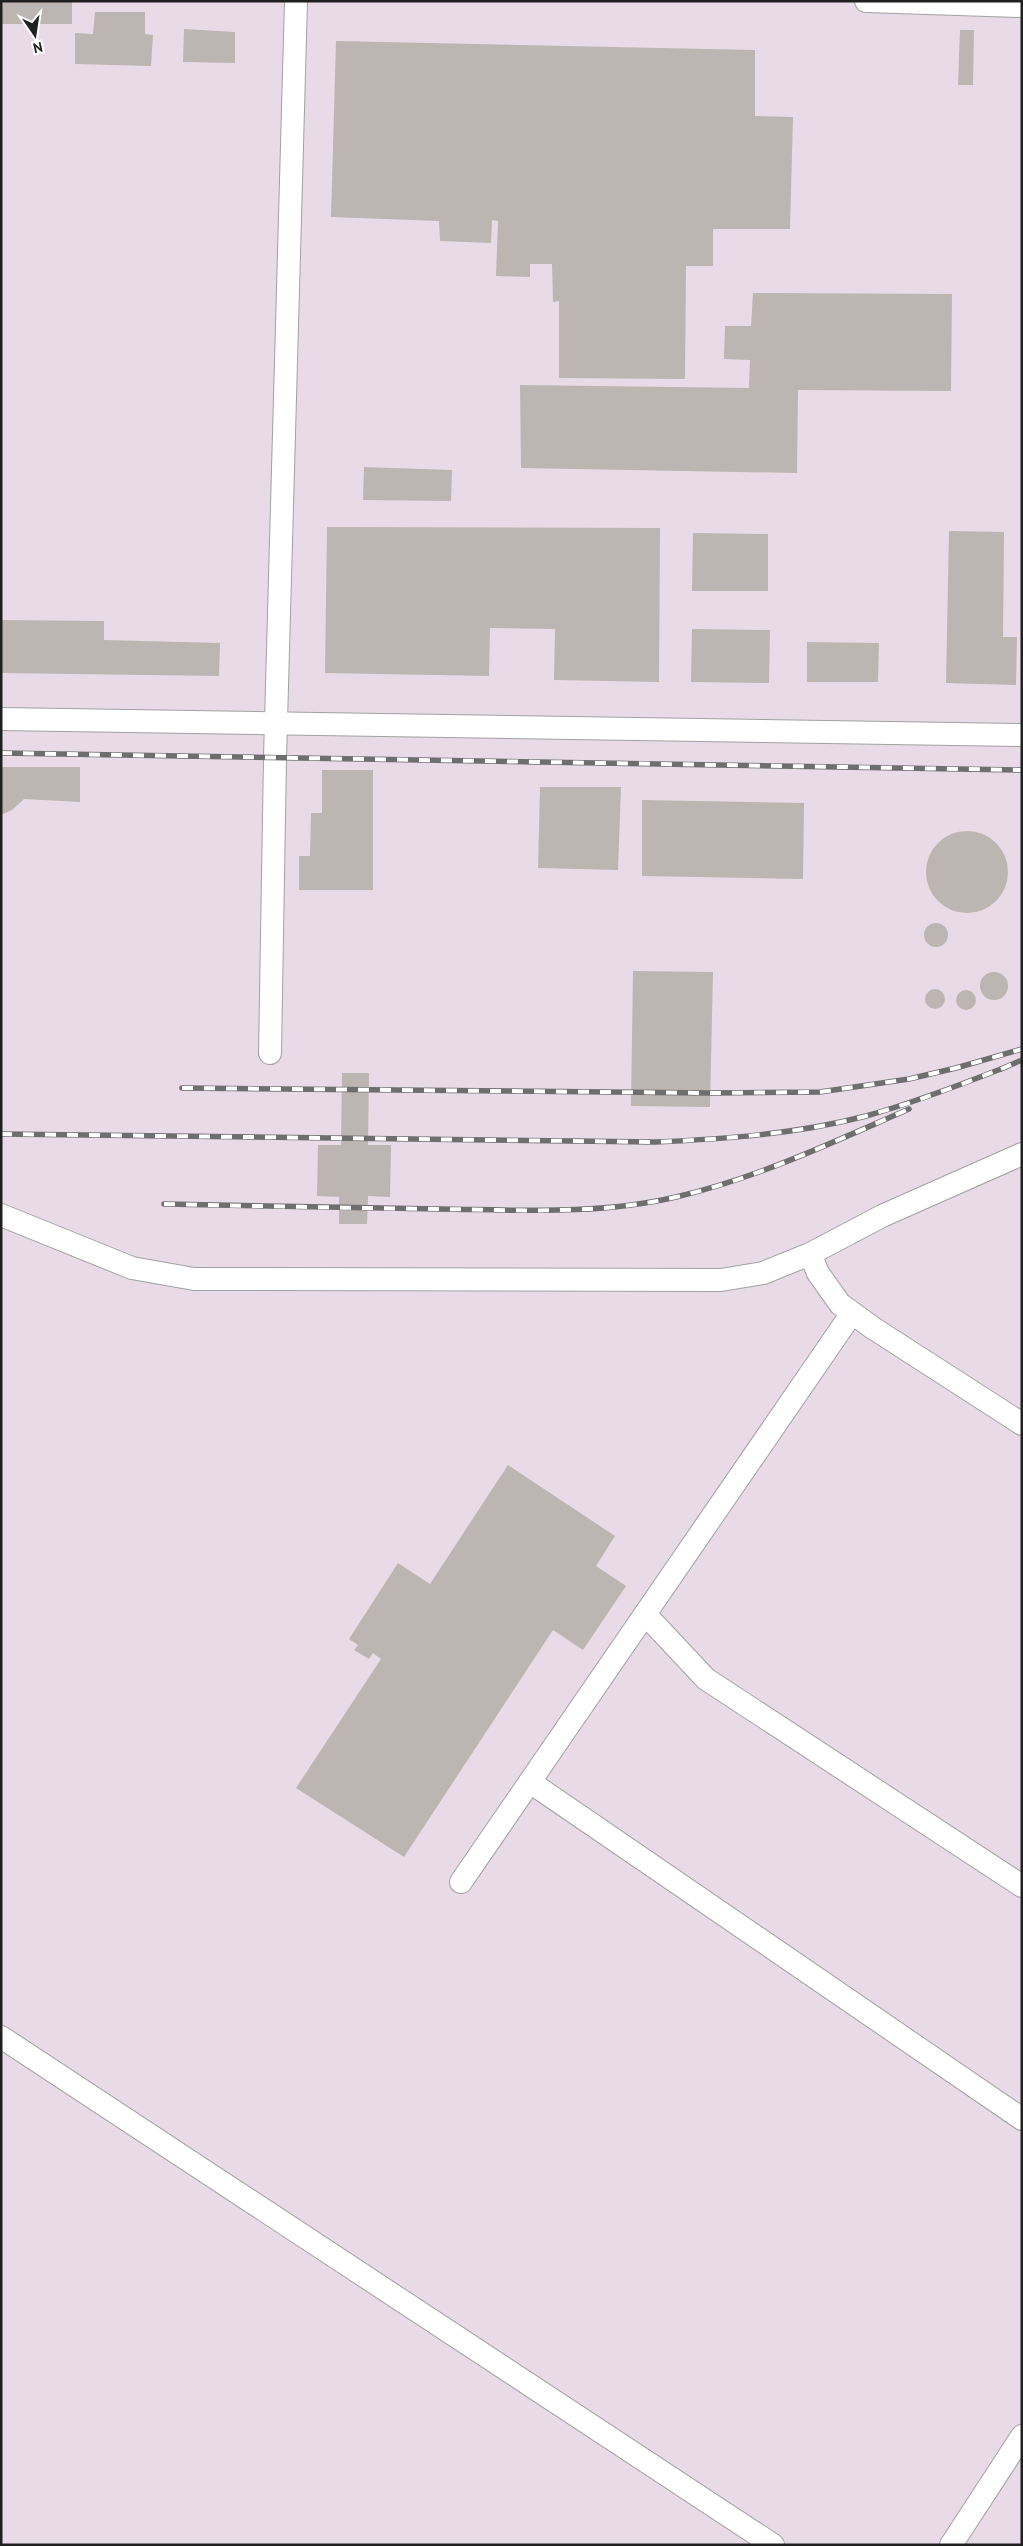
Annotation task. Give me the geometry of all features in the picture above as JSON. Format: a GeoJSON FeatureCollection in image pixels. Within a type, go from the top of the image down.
{"type":"FeatureCollection","features":[{"type":"Feature","properties":{"kind":"lane"},"geometry":{"type":"LineString","coordinates":[[270,1053],[296,1]]}},
{"type":"Feature","properties":{"kind":"lane"},"geometry":{"type":"LineString","coordinates":[[866,1],[1022,6]]}},
{"type":"Feature","properties":{"kind":"lane"},"geometry":{"type":"LineString","coordinates":[[1,720],[1022,736]]}},
{"type":"Feature","properties":{"kind":"lane"},"geometry":{"type":"LineString","coordinates":[[1,1216],[132,1268],[194,1279],[721,1280],[763,1273],[810,1254],[882,1216],[1022,1154]]}},
{"type":"Feature","properties":{"kind":"lane"},"geometry":{"type":"LineString","coordinates":[[810,1254],[818,1273],[840,1304],[1022,1424]]}},
{"type":"Feature","properties":{"kind":"lane"},"geometry":{"type":"LineString","coordinates":[[461,1882],[852,1313]]}},
{"type":"Feature","properties":{"kind":"lane"},"geometry":{"type":"LineString","coordinates":[[645,1614],[706,1679],[1022,1886]]}},
{"type":"Feature","properties":{"kind":"lane"},"geometry":{"type":"LineString","coordinates":[[530,1782],[1022,2119]]}},
{"type":"Feature","properties":{"kind":"lane"},"geometry":{"type":"LineString","coordinates":[[1,2037],[773,2545]]}},
{"type":"Feature","properties":{"kind":"lane"},"geometry":{"type":"LineString","coordinates":[[951,2545],[1022,2436]]}},
{"type":"Feature","properties":{"kind":"shaded area"},"geometry":{"type":"Polygon","coordinates":[[[1,1],[1022,1],[1022,2545],[1,2545],[1,1]]]}},
{"type":"Feature","properties":{"kind":"building"},"geometry":{"type":"Polygon","coordinates":[[[1,1],[72,1],[72,24],[1,24],[1,1]]]}},
{"type":"Feature","properties":{"kind":"building"},"geometry":{"type":"Polygon","coordinates":[[[95,12],[145,12],[145,34],[153,35],[151,66],[75,64],[75,33],[93,34],[95,12]]]}},
{"type":"Feature","properties":{"kind":"building"},"geometry":{"type":"Polygon","coordinates":[[[184,29],[235,32],[235,63],[183,62],[184,29]]]}},
{"type":"Feature","properties":{"kind":"building"},"geometry":{"type":"Polygon","coordinates":[[[960,30],[974,30],[973,85],[958,85],[960,30]]]}},
{"type":"Feature","properties":{"kind":"building"},"geometry":{"type":"Polygon","coordinates":[[[336,41],[755,50],[755,116],[793,117],[790,229],[713,229],[713,266],[686,266],[685,379],[559,378],[559,301],[553,302],[552,264],[530,264],[530,277],[496,276],[498,221],[492,220],[491,243],[440,241],[439,221],[331,217],[336,41]]]}},
{"type":"Feature","properties":{"kind":"building"},"geometry":{"type":"Polygon","coordinates":[[[753,293],[952,294],[951,391],[798,390],[797,473],[521,468],[520,385],[749,388],[750,360],[724,359],[725,326],[751,326],[753,293]]]}},
{"type":"Feature","properties":{"kind":"building"},"geometry":{"type":"Polygon","coordinates":[[[364,467],[452,470],[451,501],[363,500],[364,467]]]}},
{"type":"Feature","properties":{"kind":"building"},"geometry":{"type":"Polygon","coordinates":[[[327,527],[660,528],[659,682],[554,680],[555,629],[490,628],[489,676],[325,673],[327,527]]]}},
{"type":"Feature","properties":{"kind":"building"},"geometry":{"type":"Polygon","coordinates":[[[949,531],[1004,532],[1003,637],[1017,637],[1016,685],[946,683],[949,531]]]}},
{"type":"Feature","properties":{"kind":"building"},"geometry":{"type":"Polygon","coordinates":[[[693,533],[768,534],[768,591],[692,591],[693,533]]]}},
{"type":"Feature","properties":{"kind":"building"},"geometry":{"type":"Polygon","coordinates":[[[1,620],[104,621],[104,640],[220,643],[219,676],[1,673],[1,620]]]}},
{"type":"Feature","properties":{"kind":"building"},"geometry":{"type":"Polygon","coordinates":[[[692,629],[770,630],[769,683],[691,682],[692,629]]]}},
{"type":"Feature","properties":{"kind":"building"},"geometry":{"type":"Polygon","coordinates":[[[807,642],[879,643],[878,682],[807,682],[807,642]]]}},
{"type":"Feature","properties":{"kind":"building"},"geometry":{"type":"Polygon","coordinates":[[[1,767],[80,767],[80,802],[24,799],[12,810],[1,815],[1,767]]]}},
{"type":"Feature","properties":{"kind":"building"},"geometry":{"type":"Polygon","coordinates":[[[322,770],[373,770],[373,890],[299,890],[299,856],[310,856],[311,813],[322,813],[322,770]]]}},
{"type":"Feature","properties":{"kind":"building"},"geometry":{"type":"Polygon","coordinates":[[[540,787],[621,787],[618,870],[538,868],[540,787]]]}},
{"type":"Feature","properties":{"kind":"building"},"geometry":{"type":"Polygon","coordinates":[[[642,800],[804,803],[803,879],[642,876],[642,800]]]}},
{"type":"Feature","properties":{"kind":"building"},"geometry":{"type":"Polygon","coordinates":[[[967,831],[983,834],[996,843],[1005,856],[1008,872],[1005,888],[996,901],[983,910],[967,913],[951,910],[938,901],[929,888],[926,872],[929,856],[938,843],[951,834],[967,831]]]}},
{"type":"Feature","properties":{"kind":"building"},"geometry":{"type":"Polygon","coordinates":[[[936,923],[945,926],[948,935],[945,944],[936,947],[927,944],[924,935],[927,926],[936,923]]]}},
{"type":"Feature","properties":{"kind":"building"},"geometry":{"type":"Polygon","coordinates":[[[633,971],[713,972],[710,1107],[631,1106],[633,971]]]}},
{"type":"Feature","properties":{"kind":"building"},"geometry":{"type":"Polygon","coordinates":[[[994,972],[1004,976],[1008,986],[1004,996],[994,1000],[984,996],[980,986],[984,976],[994,972]]]}},
{"type":"Feature","properties":{"kind":"building"},"geometry":{"type":"Polygon","coordinates":[[[935,989],[942,992],[945,999],[942,1006],[935,1009],[928,1006],[925,999],[928,992],[935,989]]]}},
{"type":"Feature","properties":{"kind":"building"},"geometry":{"type":"Polygon","coordinates":[[[966,990],[973,993],[976,1000],[973,1007],[966,1010],[959,1007],[956,1000],[959,993],[966,990]]]}},
{"type":"Feature","properties":{"kind":"building"},"geometry":{"type":"Polygon","coordinates":[[[342,1073],[369,1073],[368,1145],[391,1145],[390,1197],[368,1196],[367,1224],[339,1224],[339,1197],[317,1196],[318,1145],[341,1145],[342,1073]]]}},
{"type":"Feature","properties":{"kind":"building"},"geometry":{"type":"Polygon","coordinates":[[[508,1465],[615,1536],[596,1566],[626,1586],[583,1650],[553,1630],[404,1857],[296,1788],[381,1659],[373,1653],[369,1659],[354,1650],[358,1645],[349,1639],[398,1563],[430,1584],[508,1465]]]}},
{"type":"Feature","properties":{"kind":"railway"},"geometry":{"type":"LineString","coordinates":[[1,753],[1022,770]]}},
{"type":"Feature","properties":{"kind":"railway"},"geometry":{"type":"LineString","coordinates":[[182,1088],[711,1093],[820,1092],[909,1079],[1022,1049]]}},
{"type":"Feature","properties":{"kind":"railway"},"geometry":{"type":"LineString","coordinates":[[1001,1069],[1022,1060]]}},
{"type":"Feature","properties":{"kind":"railway"},"geometry":{"type":"LineString","coordinates":[[1,1134],[655,1142],[708,1139],[761,1135],[814,1127],[866,1116],[919,1100],[1006,1067]]}},
{"type":"Feature","properties":{"kind":"railway"},"geometry":{"type":"LineString","coordinates":[[164,1204],[529,1210],[618,1207],[676,1197],[766,1170],[909,1109]]}}]}
